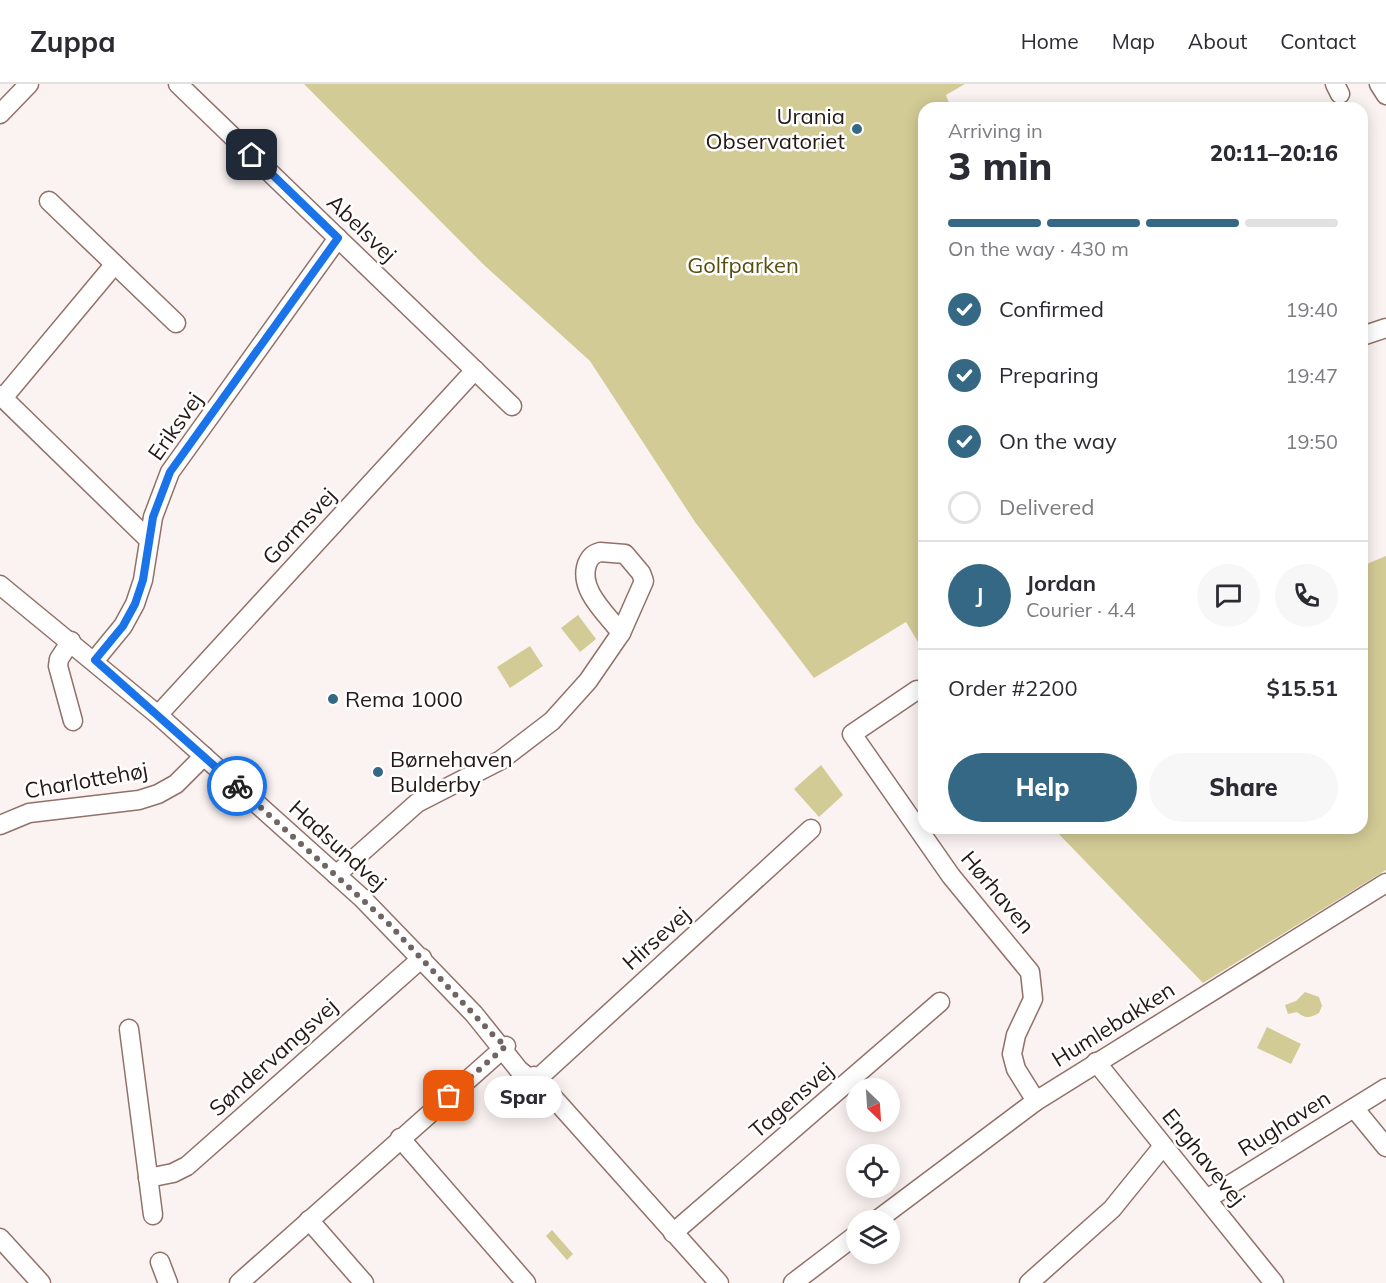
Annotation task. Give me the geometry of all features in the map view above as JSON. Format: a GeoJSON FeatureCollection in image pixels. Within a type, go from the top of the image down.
{"type":"FeatureCollection","features":[{"type":"Feature","properties":{"kind":"street"},"geometry":{"type":"LineString","coordinates":[[0,114],[29,84]]}},
{"type":"Feature","properties":{"kind":"street","name":"Abelsvej"},"geometry":{"type":"LineString","coordinates":[[178,84],[512,406]]}},
{"type":"Feature","properties":{"kind":"street"},"geometry":{"type":"LineString","coordinates":[[1379,84],[1386,95]]}},
{"type":"Feature","properties":{"kind":"street"},"geometry":{"type":"LineString","coordinates":[[49,201],[176,323]]}},
{"type":"Feature","properties":{"kind":"street","name":"Eriksvej"},"geometry":{"type":"LineString","coordinates":[[95,660],[123,626],[135,604],[143,580],[155,509],[170,472],[338,238]]}},
{"type":"Feature","properties":{"kind":"street"},"geometry":{"type":"LineString","coordinates":[[114,265],[1,397],[149,540]]}},
{"type":"Feature","properties":{"kind":"street"},"geometry":{"type":"LineString","coordinates":[[1368,334],[1386,328]]}},
{"type":"Feature","properties":{"kind":"street","name":"Gormsvej"},"geometry":{"type":"LineString","coordinates":[[158,715],[475,370]]}},
{"type":"Feature","properties":{"kind":"street","name":"Hadsundvej"},"geometry":{"type":"LineString","coordinates":[[0,585],[95,660],[158,715],[336,875],[422,957],[501,1044],[517,1053],[537,1083],[719,1283]]}},
{"type":"Feature","properties":{"kind":"street"},"geometry":{"type":"LineString","coordinates":[[336,875],[417,803],[501,760],[552,721],[588,681],[621,633]]}},
{"type":"Feature","properties":{"kind":"street"},"geometry":{"type":"LineString","coordinates":[[71,641],[58,659],[58,666],[73,721]]}},
{"type":"Feature","properties":{"kind":"street","name":"Hørhaven"},"geometry":{"type":"LineString","coordinates":[[917,690],[852,734],[918,829]]}},
{"type":"Feature","properties":{"kind":"street","name":"Charlottehøj"},"geometry":{"type":"LineString","coordinates":[[0,825],[29,813],[139,800],[158,794],[176,784],[204,756]]}},
{"type":"Feature","properties":{"kind":"street","name":"Hirsevej"},"geometry":{"type":"LineString","coordinates":[[537,1083],[812,829]]}},
{"type":"Feature","properties":{"kind":"street","name":"Hørhaven"},"geometry":{"type":"LineString","coordinates":[[922,834],[951,876],[1030,972],[1034,990],[1033,999],[1016,1035],[1012,1054],[1016,1069],[1036,1101]]}},
{"type":"Feature","properties":{"kind":"street","name":"Humlebakken"},"geometry":{"type":"LineString","coordinates":[[891,1210],[1036,1101],[1386,883]]}},
{"type":"Feature","properties":{"kind":"street","name":"Søndervangsvej"},"geometry":{"type":"LineString","coordinates":[[148,1178],[173,1173],[187,1166],[422,957]]}},
{"type":"Feature","properties":{"kind":"street","name":"Tagensvej"},"geometry":{"type":"LineString","coordinates":[[673,1233],[940,1002]]}},
{"type":"Feature","properties":{"kind":"street"},"geometry":{"type":"LineString","coordinates":[[129,1029],[153,1215]]}},
{"type":"Feature","properties":{"kind":"street"},"geometry":{"type":"LineString","coordinates":[[239,1283],[501,1044]]}},
{"type":"Feature","properties":{"kind":"street","name":"Enghavevej"},"geometry":{"type":"LineString","coordinates":[[1096,1062],[1274,1283]]}},
{"type":"Feature","properties":{"kind":"street","name":"Rughaven"},"geometry":{"type":"LineString","coordinates":[[1207,1199],[1386,1088]]}},
{"type":"Feature","properties":{"kind":"street"},"geometry":{"type":"LineString","coordinates":[[1354,1108],[1386,1147]]}},
{"type":"Feature","properties":{"kind":"street"},"geometry":{"type":"LineString","coordinates":[[400,1138],[526,1283]]}},
{"type":"Feature","properties":{"kind":"street"},"geometry":{"type":"LineString","coordinates":[[1029,1283],[1112,1209],[1163,1146]]}},
{"type":"Feature","properties":{"kind":"street"},"geometry":{"type":"LineString","coordinates":[[309,1220],[364,1283]]}},
{"type":"Feature","properties":{"kind":"street"},"geometry":{"type":"LineString","coordinates":[[0,1238],[41,1283]]}},
{"type":"Feature","properties":{"kind":"street"},"geometry":{"type":"LineString","coordinates":[[793,1283],[846,1244]]}},
{"type":"Feature","properties":{"kind":"street"},"geometry":{"type":"LineString","coordinates":[[813,1283],[841,1248]]}},
{"type":"Feature","properties":{"kind":"street"},"geometry":{"type":"LineString","coordinates":[[160,1262],[168,1283]]}},
{"type":"Feature","properties":{"kind":"street","name":"Hadsundvej"},"geometry":{"type":"LineString","coordinates":[[702,1266],[711,1283]]}},
{"type":"Feature","properties":{"kind":"green space","name":"Golfparken"},"geometry":{"type":"Polygon","coordinates":[[[304,84],[965,84],[946,95],[949,102],[918,102],[918,642],[906,622],[814,678],[695,522],[590,361],[485,266],[304,84]]]}},
{"type":"Feature","properties":{"kind":"green space"},"geometry":{"type":"Polygon","coordinates":[[[1386,556],[1386,870],[1203,983],[1059,834],[1368,834],[1368,564],[1386,556]]]}},
{"type":"Feature","properties":{"kind":"green space"},"geometry":{"type":"Polygon","coordinates":[[[578,615],[596,639],[580,652],[561,628],[578,615]]]}},
{"type":"Feature","properties":{"kind":"green space"},"geometry":{"type":"Polygon","coordinates":[[[530,646],[543,666],[510,688],[497,667],[530,646]]]}},
{"type":"Feature","properties":{"kind":"green space"},"geometry":{"type":"Polygon","coordinates":[[[821,765],[843,795],[819,817],[794,789],[821,765]]]}},
{"type":"Feature","properties":{"kind":"green space"},"geometry":{"type":"Polygon","coordinates":[[[1305,992],[1319,997],[1322,1006],[1319,1013],[1308,1017],[1297,1012],[1288,1014],[1285,1005],[1296,1001],[1305,992]]]}},
{"type":"Feature","properties":{"kind":"green space"},"geometry":{"type":"Polygon","coordinates":[[[1267,1027],[1301,1044],[1291,1064],[1257,1048],[1267,1027]]]}},
{"type":"Feature","properties":{"kind":"green space"},"geometry":{"type":"Polygon","coordinates":[[[552,1230],[573,1254],[567,1260],[546,1236],[552,1230]]]}},
{"type":"Feature","properties":{"kind":"way so far"},"geometry":{"type":"LineString","coordinates":[[237,786],[387,922],[506,1046],[449,1096]]}},
{"type":"Feature","properties":{"kind":"place","name":"Urania Observatoriet"},"geometry":{"type":"Point","coordinates":[857,129]}},
{"type":"Feature","properties":{"kind":"place","name":"Rema 1000"},"geometry":{"type":"Point","coordinates":[333,699]}},
{"type":"Feature","properties":{"kind":"place","name":"Børnehaven Bulderby"},"geometry":{"type":"Point","coordinates":[378,772]}},
{"type":"Feature","properties":{"kind":"place","name":"Spar"},"geometry":{"type":"Point","coordinates":[449,1096]}},
{"type":"Feature","properties":{"kind":"route"},"geometry":{"type":"LineString","coordinates":[[237,786],[214,763],[95,660],[123,626],[135,604],[143,580],[153,517],[170,472],[338,238],[252,155]]}}]}
